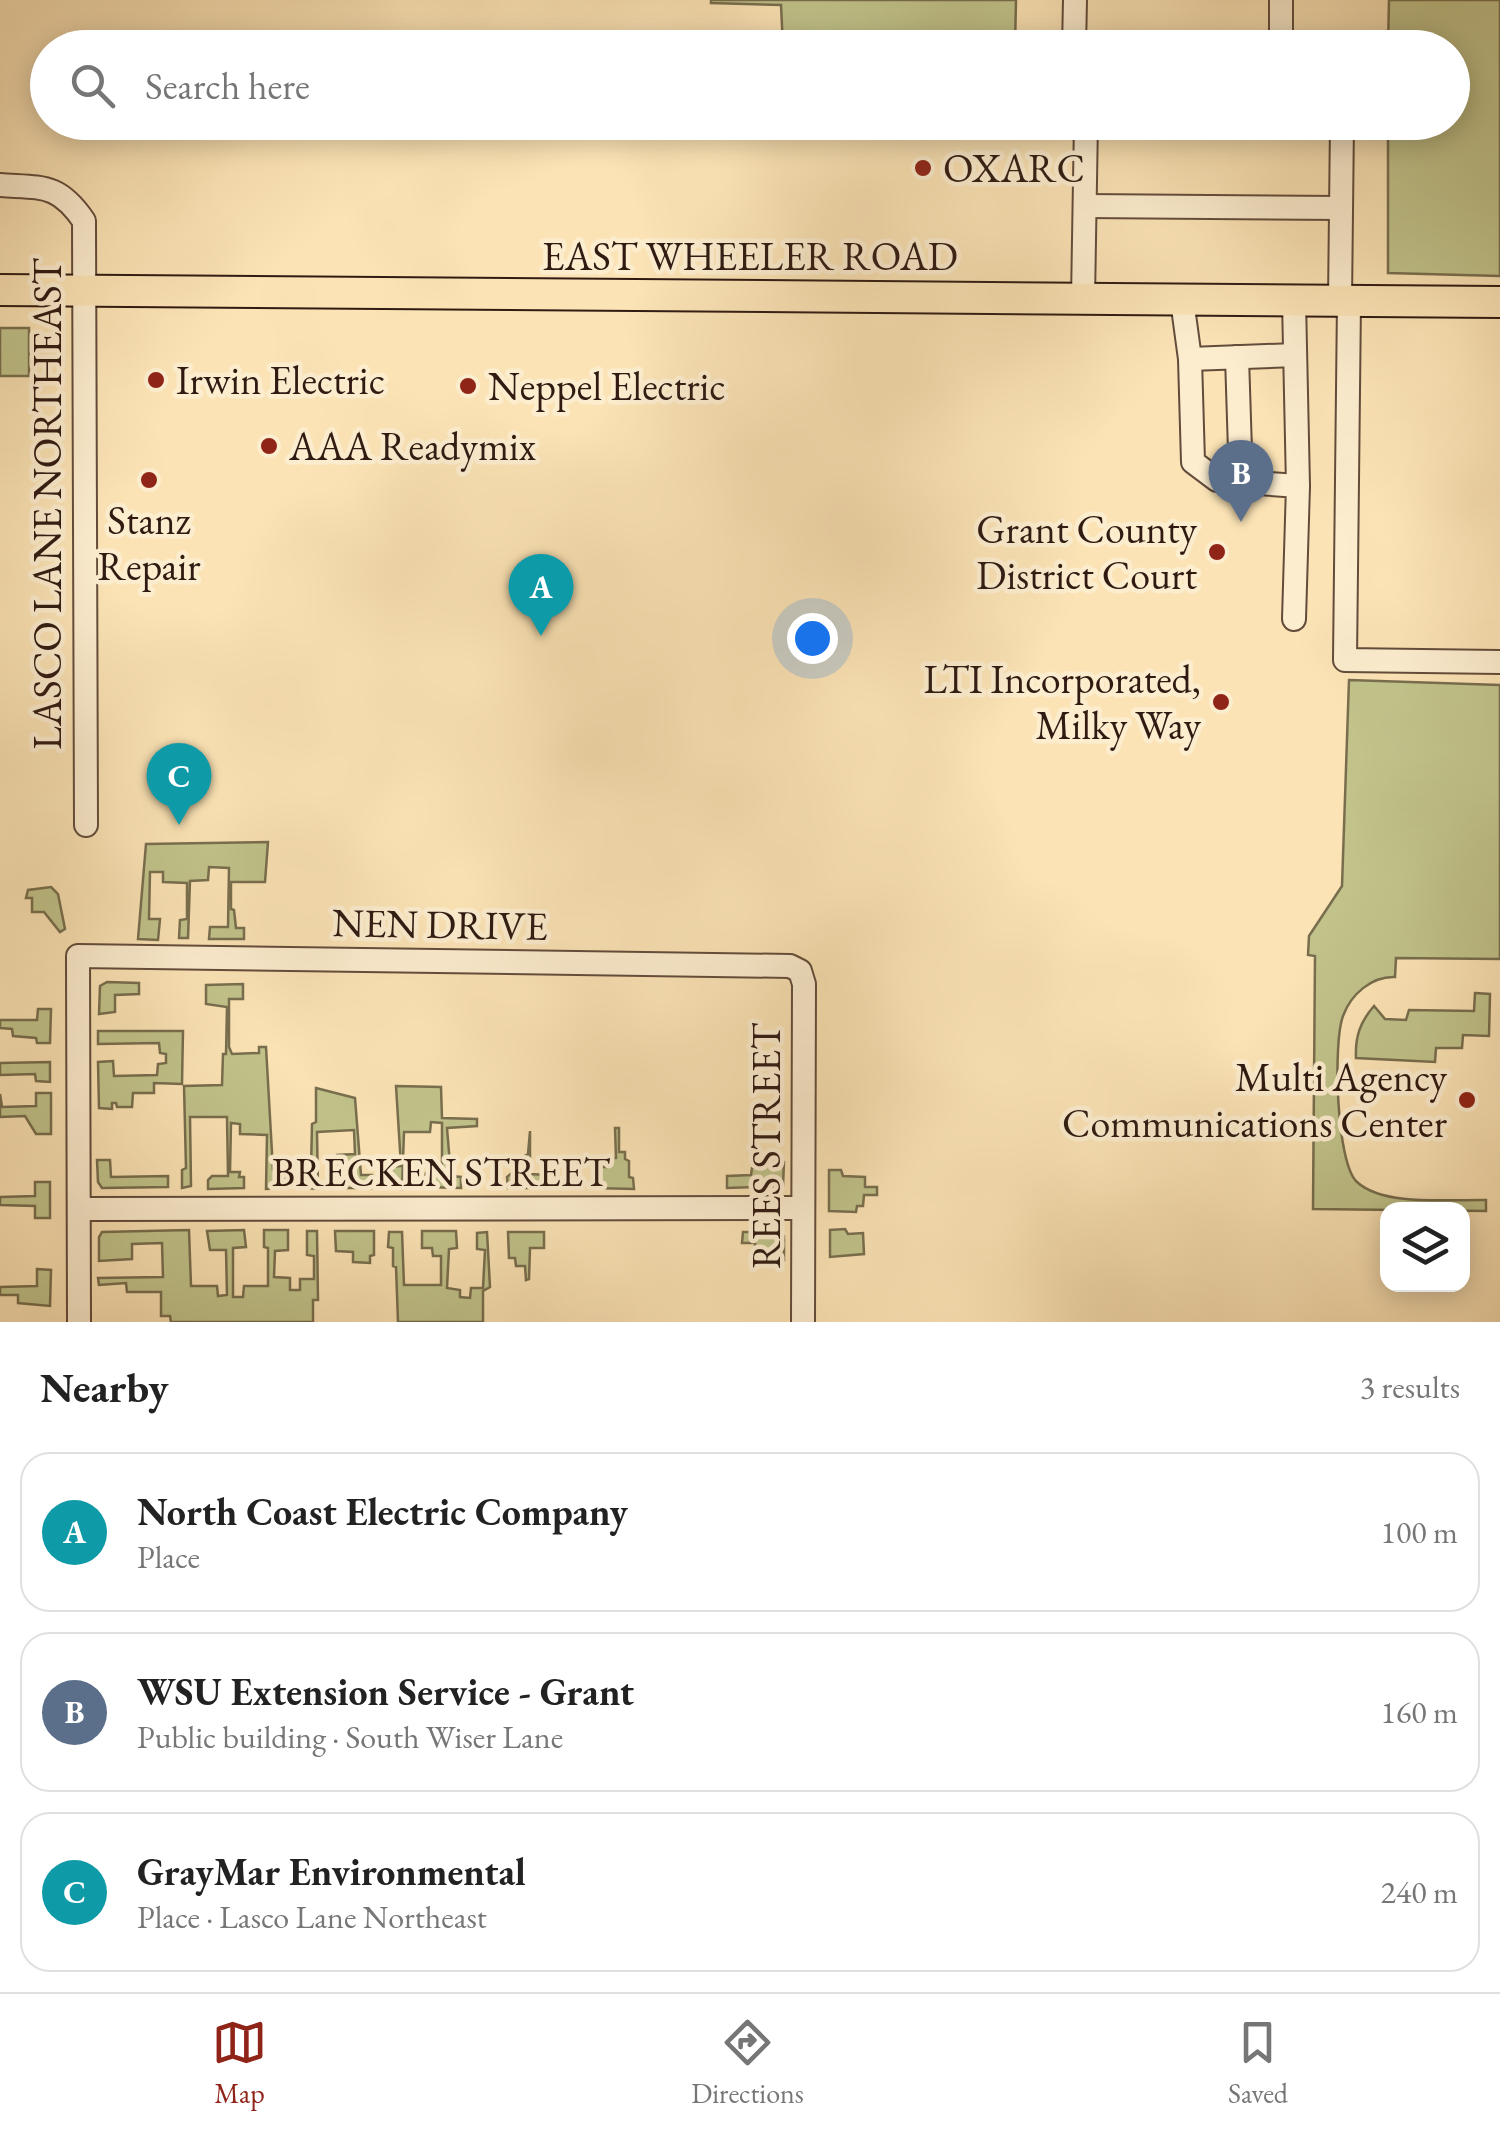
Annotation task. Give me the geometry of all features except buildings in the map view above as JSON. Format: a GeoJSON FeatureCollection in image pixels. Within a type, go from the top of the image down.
{"type":"FeatureCollection","features":[{"type":"Feature","properties":{"kind":"main road","name":"EAST WHEELER ROAD"},"geometry":{"type":"LineString","coordinates":[[0,290],[1500,302]]}},
{"type":"Feature","properties":{"kind":"street"},"geometry":{"type":"LineString","coordinates":[[1074,30],[1075,0]]}},
{"type":"Feature","properties":{"kind":"street"},"geometry":{"type":"LineString","coordinates":[[1281,0],[1281,30]]}},
{"type":"Feature","properties":{"kind":"street"},"geometry":{"type":"LineString","coordinates":[[1083,299],[1086,140]]}},
{"type":"Feature","properties":{"kind":"street"},"geometry":{"type":"LineString","coordinates":[[1342,140],[1346,660],[1500,662]]}},
{"type":"Feature","properties":{"kind":"street","name":"LASCO LANE NORTHEAST"},"geometry":{"type":"LineString","coordinates":[[0,185],[48,189],[69,200],[84,221],[86,824]]}},
{"type":"Feature","properties":{"kind":"street"},"geometry":{"type":"LineString","coordinates":[[1084,206],[1341,208]]}},
{"type":"Feature","properties":{"kind":"street"},"geometry":{"type":"LineString","coordinates":[[1182,300],[1190,359],[1193,462],[1217,480],[1298,486]]}},
{"type":"Feature","properties":{"kind":"street"},"geometry":{"type":"LineString","coordinates":[[1294,300],[1298,486],[1294,619]]}},
{"type":"Feature","properties":{"kind":"street"},"geometry":{"type":"LineString","coordinates":[[1190,359],[1296,355]]}},
{"type":"Feature","properties":{"kind":"street"},"geometry":{"type":"LineString","coordinates":[[1238,357],[1242,482]]}},
{"type":"Feature","properties":{"kind":"street","name":"NEN DRIVE"},"geometry":{"type":"LineString","coordinates":[[80,1208],[78,956],[790,966],[800,971]]}},
{"type":"Feature","properties":{"kind":"street","name":"REES STREET"},"geometry":{"type":"LineString","coordinates":[[800,971],[804,984],[803,1322]]}},
{"type":"Feature","properties":{"kind":"street"},"geometry":{"type":"LineString","coordinates":[[79,1322],[80,1208]]}},
{"type":"Feature","properties":{"kind":"street","name":"BRECKEN STREET"},"geometry":{"type":"LineString","coordinates":[[80,1208],[803,1208]]}},
{"type":"Feature","properties":{"kind":"green space"},"geometry":{"type":"Polygon","coordinates":[[[1016,0],[1015,30],[782,30],[781,5],[711,3],[1016,0]]]}},
{"type":"Feature","properties":{"kind":"green space"},"geometry":{"type":"Polygon","coordinates":[[[1389,0],[1500,0],[1500,276],[1388,273],[1388,140],[1470,140],[1470,30],[1388,30],[1389,0]]]}},
{"type":"Feature","properties":{"kind":"green space"},"geometry":{"type":"Polygon","coordinates":[[[0,328],[29,328],[29,376],[0,376],[0,328]]]}},
{"type":"Feature","properties":{"kind":"green space"},"geometry":{"type":"Polygon","coordinates":[[[1349,680],[1500,685],[1500,959],[1396,958],[1395,977],[1371,983],[1351,1000],[1343,1016],[1338,1050],[1341,1128],[1350,1170],[1357,1182],[1369,1190],[1400,1198],[1486,1200],[1486,1211],[1470,1211],[1470,1202],[1380,1202],[1380,1210],[1313,1209],[1315,956],[1308,955],[1309,936],[1342,886],[1349,680]]]}},
{"type":"Feature","properties":{"kind":"green space"},"geometry":{"type":"Polygon","coordinates":[[[268,842],[265,882],[231,882],[231,909],[236,928],[244,928],[244,939],[209,939],[210,927],[228,927],[229,868],[209,867],[208,880],[190,881],[188,938],[179,938],[180,920],[187,919],[187,883],[163,882],[163,872],[150,872],[149,919],[160,919],[158,940],[138,939],[146,844],[268,842]]]}},
{"type":"Feature","properties":{"kind":"green space"},"geometry":{"type":"Polygon","coordinates":[[[51,887],[58,894],[65,929],[60,932],[44,912],[32,912],[32,898],[26,898],[28,890],[51,887]]]}},
{"type":"Feature","properties":{"kind":"green space"},"geometry":{"type":"Polygon","coordinates":[[[107,982],[139,983],[139,994],[115,995],[115,1012],[99,1014],[100,986],[107,982]]]}},
{"type":"Feature","properties":{"kind":"green space"},"geometry":{"type":"Polygon","coordinates":[[[243,984],[243,999],[229,999],[229,1047],[232,1054],[259,1053],[259,1047],[266,1047],[273,1170],[282,1170],[283,1177],[288,1178],[288,1188],[266,1189],[267,1135],[240,1134],[240,1124],[231,1123],[230,1172],[240,1172],[244,1188],[208,1189],[212,1176],[228,1176],[227,1117],[190,1117],[191,1186],[182,1188],[182,1170],[186,1168],[184,1086],[222,1085],[226,1054],[227,1007],[206,1004],[206,985],[243,984]]]}},
{"type":"Feature","properties":{"kind":"green space"},"geometry":{"type":"Polygon","coordinates":[[[1475,993],[1490,994],[1489,1036],[1463,1035],[1462,1048],[1436,1048],[1435,1062],[1356,1058],[1359,1030],[1374,1006],[1385,1019],[1406,1020],[1409,1010],[1474,1011],[1475,993]]]}},
{"type":"Feature","properties":{"kind":"green space"},"geometry":{"type":"Polygon","coordinates":[[[38,1009],[51,1009],[50,1043],[13,1036],[12,1029],[0,1028],[0,1020],[37,1020],[38,1009]]]}},
{"type":"Feature","properties":{"kind":"green space"},"geometry":{"type":"Polygon","coordinates":[[[98,1031],[183,1031],[182,1084],[154,1083],[154,1093],[133,1093],[132,1107],[112,1103],[112,1109],[99,1108],[98,1062],[113,1061],[114,1076],[157,1075],[158,1064],[166,1063],[166,1054],[160,1053],[159,1043],[98,1044],[98,1031]]]}},
{"type":"Feature","properties":{"kind":"green space"},"geometry":{"type":"Polygon","coordinates":[[[50,1062],[50,1082],[36,1081],[35,1074],[0,1075],[0,1063],[50,1062]]]}},
{"type":"Feature","properties":{"kind":"green space"},"geometry":{"type":"Polygon","coordinates":[[[396,1086],[441,1087],[442,1118],[477,1119],[477,1126],[447,1128],[451,1176],[461,1177],[461,1188],[423,1187],[426,1173],[442,1172],[442,1123],[431,1122],[430,1132],[404,1132],[402,1189],[392,1188],[392,1167],[401,1166],[396,1086]]]}},
{"type":"Feature","properties":{"kind":"green space"},"geometry":{"type":"Polygon","coordinates":[[[316,1088],[355,1098],[361,1175],[372,1175],[372,1188],[336,1188],[337,1155],[355,1154],[354,1130],[317,1132],[318,1189],[306,1188],[307,1170],[311,1170],[312,1124],[316,1122],[316,1088]]]}},
{"type":"Feature","properties":{"kind":"green space"},"geometry":{"type":"Polygon","coordinates":[[[36,1093],[51,1093],[51,1134],[36,1134],[25,1116],[0,1117],[0,1094],[2,1107],[36,1106],[36,1093]]]}},
{"type":"Feature","properties":{"kind":"green space"},"geometry":{"type":"Polygon","coordinates":[[[615,1128],[619,1128],[619,1152],[625,1152],[629,1161],[634,1189],[594,1188],[599,1167],[609,1167],[609,1159],[616,1158],[615,1128]]]}},
{"type":"Feature","properties":{"kind":"green space"},"geometry":{"type":"Polygon","coordinates":[[[530,1131],[530,1174],[547,1175],[547,1188],[508,1188],[507,1177],[513,1172],[514,1162],[528,1154],[530,1131]]]}},
{"type":"Feature","properties":{"kind":"green space"},"geometry":{"type":"Polygon","coordinates":[[[97,1160],[110,1160],[111,1177],[168,1176],[168,1187],[102,1188],[97,1160]]]}},
{"type":"Feature","properties":{"kind":"green space"},"geometry":{"type":"Polygon","coordinates":[[[784,1162],[783,1186],[727,1188],[727,1176],[751,1175],[752,1168],[784,1162]]]}},
{"type":"Feature","properties":{"kind":"green space"},"geometry":{"type":"Polygon","coordinates":[[[829,1170],[841,1170],[843,1176],[865,1177],[865,1187],[877,1187],[877,1195],[864,1195],[863,1206],[857,1206],[856,1212],[829,1211],[829,1170]]]}},
{"type":"Feature","properties":{"kind":"green space"},"geometry":{"type":"Polygon","coordinates":[[[35,1182],[50,1182],[50,1218],[35,1218],[35,1206],[0,1205],[0,1197],[35,1196],[35,1182]]]}},
{"type":"Feature","properties":{"kind":"green space"},"geometry":{"type":"Polygon","coordinates":[[[845,1229],[848,1234],[863,1233],[864,1254],[830,1257],[830,1230],[845,1229]]]}},
{"type":"Feature","properties":{"kind":"green space"},"geometry":{"type":"Polygon","coordinates":[[[189,1230],[191,1286],[217,1286],[218,1296],[227,1295],[226,1250],[210,1250],[207,1231],[244,1230],[246,1247],[233,1248],[233,1297],[243,1297],[244,1286],[268,1286],[264,1230],[288,1230],[288,1250],[275,1251],[274,1277],[290,1278],[290,1290],[300,1290],[300,1279],[314,1279],[314,1256],[307,1255],[307,1231],[317,1231],[318,1300],[313,1300],[313,1322],[171,1322],[170,1316],[161,1316],[161,1292],[127,1292],[126,1283],[99,1285],[98,1278],[163,1277],[162,1243],[132,1244],[132,1259],[99,1261],[102,1232],[189,1230]]]}},
{"type":"Feature","properties":{"kind":"green space"},"geometry":{"type":"Polygon","coordinates":[[[335,1231],[374,1231],[370,1263],[353,1262],[353,1252],[336,1251],[335,1231]]]}},
{"type":"Feature","properties":{"kind":"green space"},"geometry":{"type":"Polygon","coordinates":[[[422,1231],[456,1231],[457,1248],[449,1249],[447,1288],[460,1290],[460,1297],[470,1298],[471,1288],[483,1288],[485,1250],[477,1249],[477,1233],[487,1232],[490,1287],[483,1291],[483,1322],[398,1322],[396,1267],[393,1248],[388,1247],[389,1232],[402,1232],[404,1285],[441,1285],[441,1256],[433,1256],[432,1248],[422,1248],[422,1231]]]}},
{"type":"Feature","properties":{"kind":"green space"},"geometry":{"type":"Polygon","coordinates":[[[508,1232],[544,1232],[544,1248],[530,1248],[529,1279],[526,1280],[525,1266],[516,1266],[515,1258],[509,1258],[508,1232]]]}},
{"type":"Feature","properties":{"kind":"green space"},"geometry":{"type":"Polygon","coordinates":[[[743,1232],[779,1232],[784,1236],[784,1260],[776,1259],[774,1252],[755,1251],[755,1243],[742,1243],[743,1232]]]}},
{"type":"Feature","properties":{"kind":"green space"},"geometry":{"type":"Polygon","coordinates":[[[37,1269],[51,1270],[50,1306],[18,1303],[18,1295],[0,1295],[0,1287],[37,1286],[37,1269]]]}},
{"type":"Feature","properties":{"kind":"place","name":"OXARC"},"geometry":{"type":"Point","coordinates":[923,168]}},
{"type":"Feature","properties":{"kind":"place","name":"Irwin Electric"},"geometry":{"type":"Point","coordinates":[156,380]}},
{"type":"Feature","properties":{"kind":"place","name":"Neppel Electric"},"geometry":{"type":"Point","coordinates":[468,386]}},
{"type":"Feature","properties":{"kind":"place","name":"AAA Readymix"},"geometry":{"type":"Point","coordinates":[269,446]}},
{"type":"Feature","properties":{"kind":"place","name":"Stanz Repair"},"geometry":{"type":"Point","coordinates":[149,480]}},
{"type":"Feature","properties":{"kind":"place","name":"WSU Extension Service - Grant"},"geometry":{"type":"Point","coordinates":[1241,522]}},
{"type":"Feature","properties":{"kind":"place","name":"Grant County District Court"},"geometry":{"type":"Point","coordinates":[1217,552]}},
{"type":"Feature","properties":{"kind":"place","name":"North Coast Electric Company"},"geometry":{"type":"Point","coordinates":[541,636]}},
{"type":"Feature","properties":{"kind":"place","name":"LTI Incorporated, Milky Way"},"geometry":{"type":"Point","coordinates":[1221,702]}},
{"type":"Feature","properties":{"kind":"place","name":"GrayMar Environmental"},"geometry":{"type":"Point","coordinates":[179,825]}},
{"type":"Feature","properties":{"kind":"place","name":"Multi Agency Communications Center"},"geometry":{"type":"Point","coordinates":[1467,1100]}}]}
